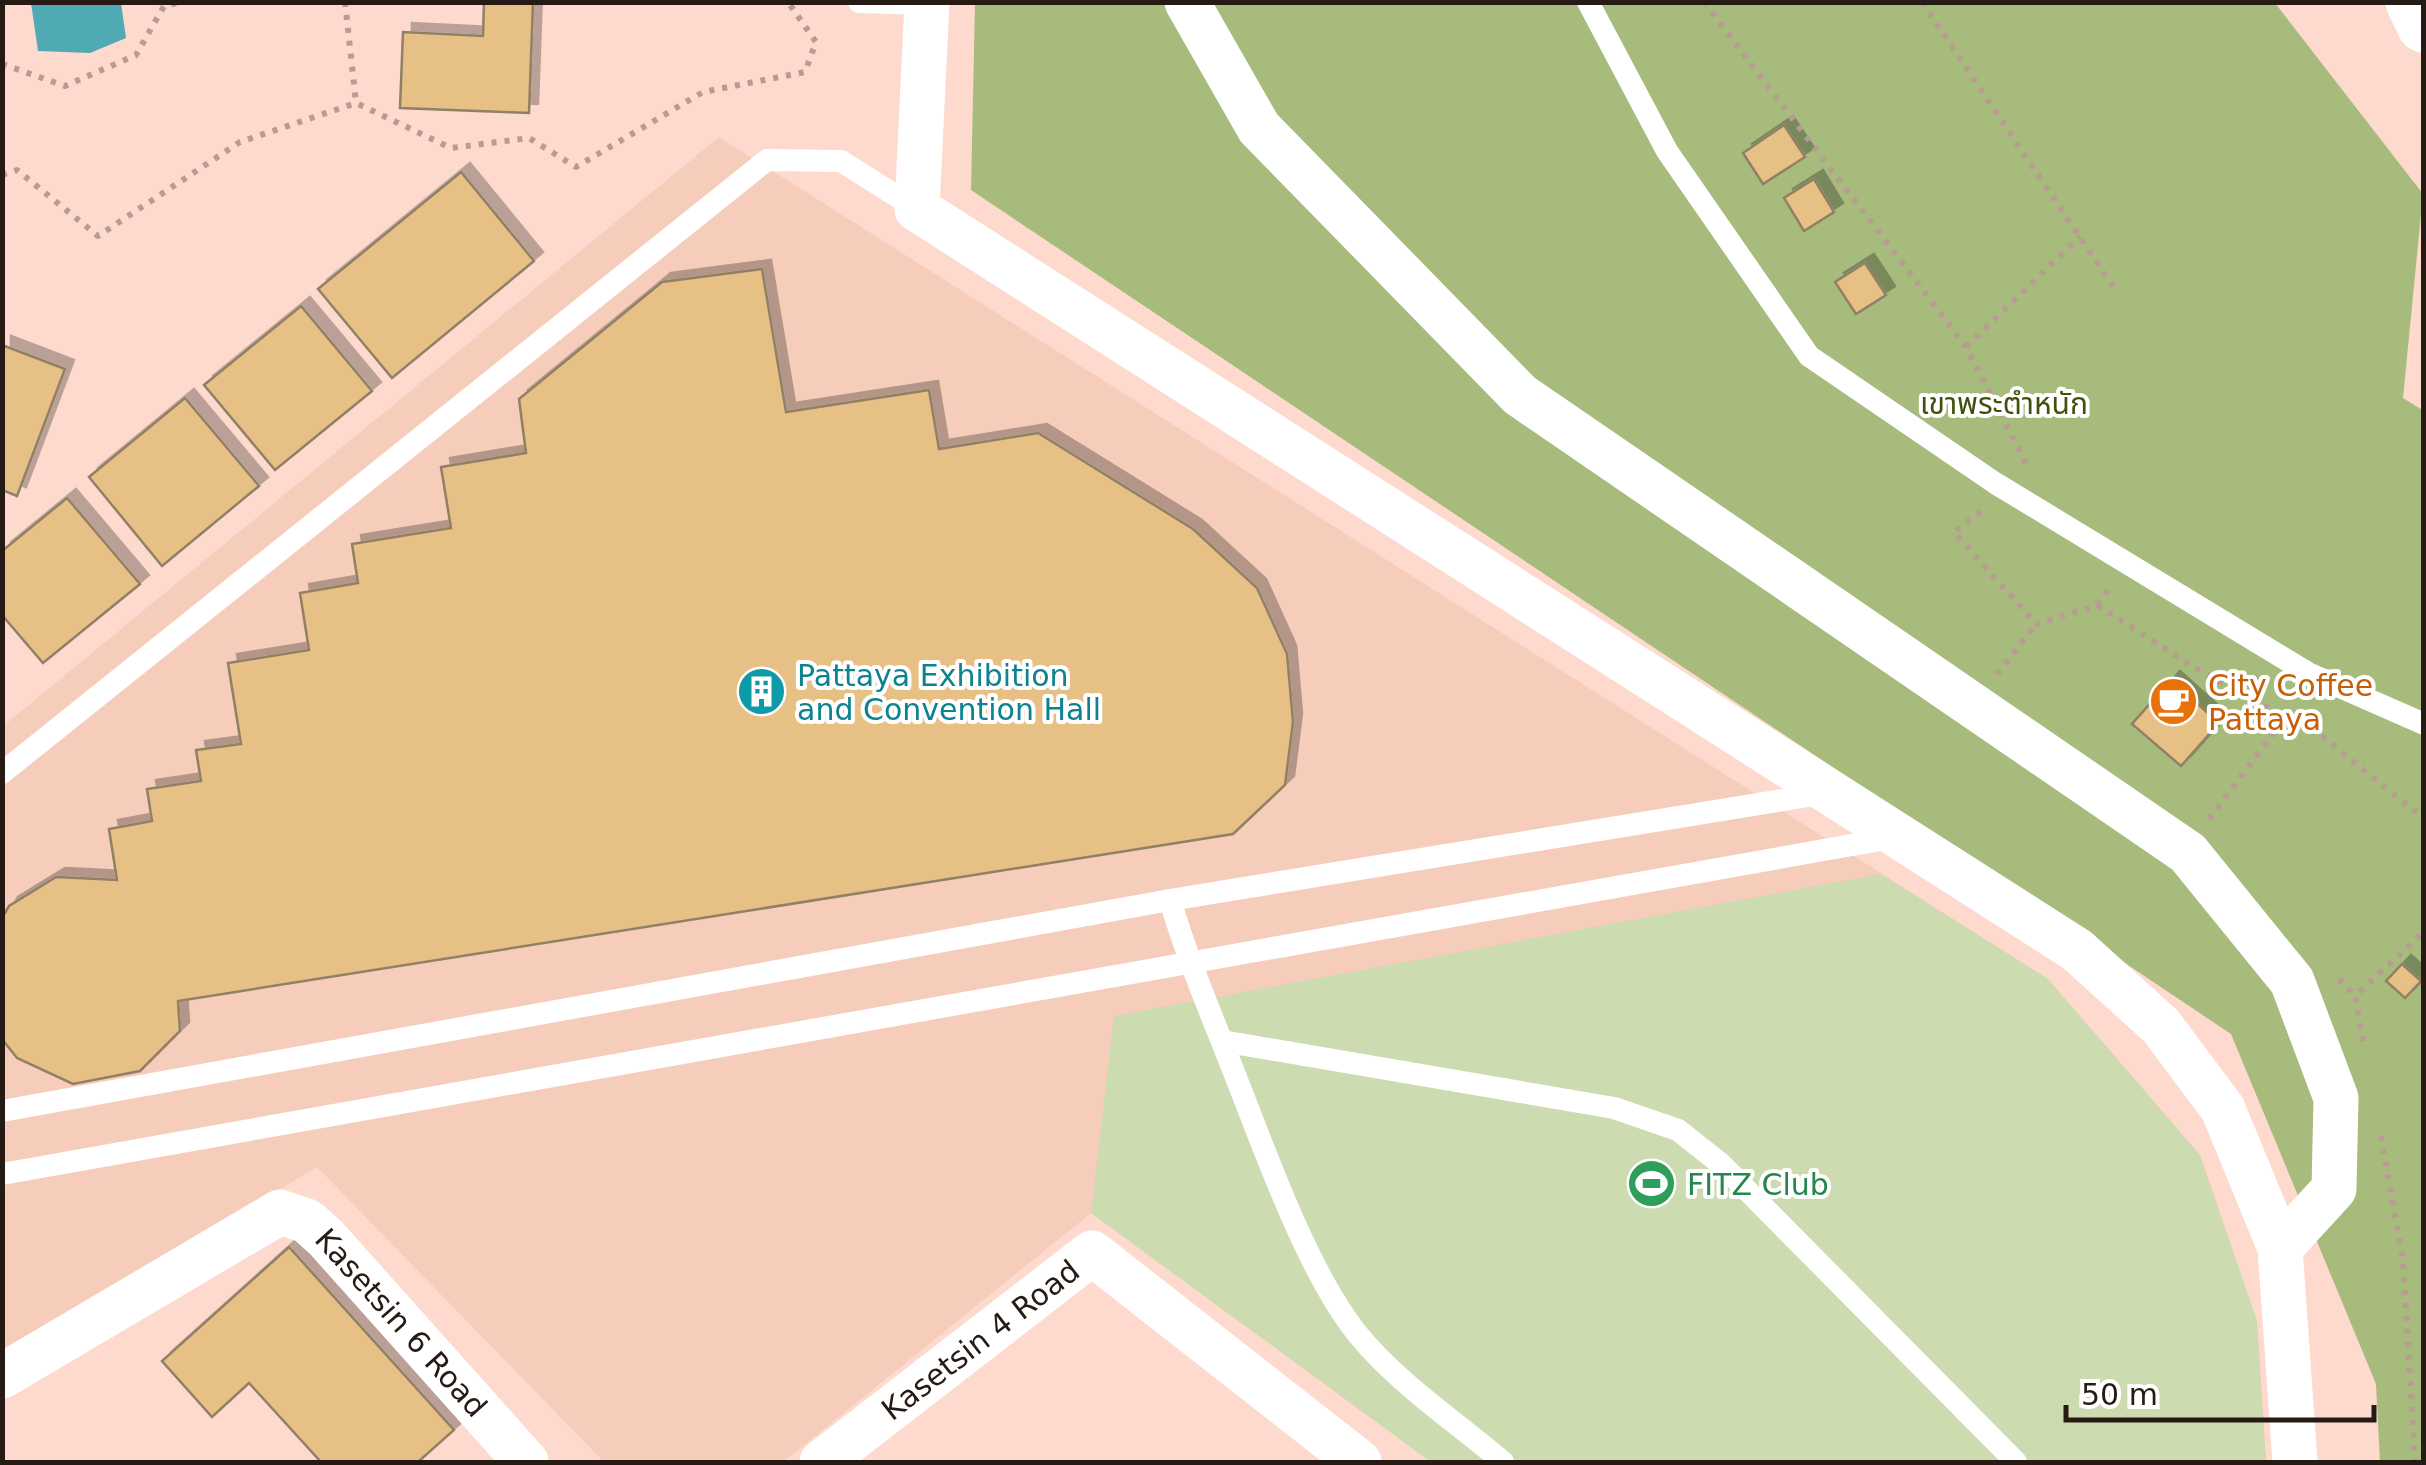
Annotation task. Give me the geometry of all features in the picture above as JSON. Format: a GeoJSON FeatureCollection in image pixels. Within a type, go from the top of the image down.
{"type":"FeatureCollection","features":[{"type":"Feature","properties":{"kind":"street"},"geometry":{"type":"LineString","coordinates":[[1187,2],[1260,128],[1520,395],[2188,853],[2292,982],[2336,1098],[2334,1189],[2280,1248]]}},
{"type":"Feature","properties":{"kind":"street"},"geometry":{"type":"LineString","coordinates":[[2413,2],[2424,25]]}},
{"type":"Feature","properties":{"kind":"street"},"geometry":{"type":"LineString","coordinates":[[927,3],[917,209],[2077,950],[2161,1026],[2223,1109],[2280,1248],[2295,1462]]}},
{"type":"Feature","properties":{"kind":"street","name":"Kasetsin 6 Road"},"geometry":{"type":"LineString","coordinates":[[2,1376],[280,1212],[307,1221],[326,1238],[526,1462]]}},
{"type":"Feature","properties":{"kind":"street","name":"Kasetsin 4 Road"},"geometry":{"type":"LineString","coordinates":[[822,1462],[1092,1253],[1356,1462]]}},
{"type":"Feature","properties":{"kind":"lane"},"geometry":{"type":"LineString","coordinates":[[858,2],[927,3]]}},
{"type":"Feature","properties":{"kind":"lane"},"geometry":{"type":"LineString","coordinates":[[1588,2],[1666,151],[1809,356],[1996,483],[2308,674],[2424,724]]}},
{"type":"Feature","properties":{"kind":"lane"},"geometry":{"type":"LineString","coordinates":[[2,773],[768,160],[841,161],[917,209]]}},
{"type":"Feature","properties":{"kind":"lane"},"geometry":{"type":"LineString","coordinates":[[2,1111],[1170,900],[1832,792]]}},
{"type":"Feature","properties":{"kind":"lane"},"geometry":{"type":"LineString","coordinates":[[2,1174],[1190,966],[1900,836]]}},
{"type":"Feature","properties":{"kind":"lane"},"geometry":{"type":"LineString","coordinates":[[1170,900],[1190,966],[1302,1236],[1358,1335],[1503,1462]]}},
{"type":"Feature","properties":{"kind":"lane"},"geometry":{"type":"LineString","coordinates":[[1222,1041],[1614,1108],[1678,1130],[1721,1164],[2016,1462]]}},
{"type":"Feature","properties":{"kind":"path"},"geometry":{"type":"LineString","coordinates":[[2,64],[65,86],[136,54],[164,6],[180,2]]}},
{"type":"Feature","properties":{"kind":"path"},"geometry":{"type":"LineString","coordinates":[[345,2],[356,103]]}},
{"type":"Feature","properties":{"kind":"path"},"geometry":{"type":"LineString","coordinates":[[2,175],[17,170],[98,236],[240,142],[356,103],[450,148],[529,138],[576,167],[702,92],[806,72],[816,42],[788,2]]}},
{"type":"Feature","properties":{"kind":"path"},"geometry":{"type":"LineString","coordinates":[[1704,2],[1966,347],[2055,520]]}},
{"type":"Feature","properties":{"kind":"path"},"geometry":{"type":"LineString","coordinates":[[1922,2],[2114,288]]}},
{"type":"Feature","properties":{"kind":"path"},"geometry":{"type":"LineString","coordinates":[[1966,347],[2080,236]]}},
{"type":"Feature","properties":{"kind":"path"},"geometry":{"type":"LineString","coordinates":[[1996,483],[1996,500],[1954,532],[2036,624]]}},
{"type":"Feature","properties":{"kind":"path"},"geometry":{"type":"LineString","coordinates":[[1973,706],[2036,624],[2097,604],[2200,671],[2322,736],[2412,810],[2424,812]]}},
{"type":"Feature","properties":{"kind":"path"},"geometry":{"type":"LineString","coordinates":[[2200,831],[2286,717]]}},
{"type":"Feature","properties":{"kind":"path"},"geometry":{"type":"LineString","coordinates":[[2355,996],[2424,932]]}},
{"type":"Feature","properties":{"kind":"path"},"geometry":{"type":"LineString","coordinates":[[2329,969],[2355,996],[2366,1053]]}},
{"type":"Feature","properties":{"kind":"path"},"geometry":{"type":"LineString","coordinates":[[2379,1128],[2403,1260],[2415,1462]]}},
{"type":"Feature","properties":{"kind":"shaded area"},"geometry":{"type":"Polygon","coordinates":[[[719,137],[2048,979],[2200,1155],[2257,1321],[2266,1462],[1431,1462],[1091,1213],[783,1462],[604,1462],[317,1167],[3,1354],[2,727],[719,137]]]}},
{"type":"Feature","properties":{"kind":"green space","name":"เขาพระตำหนัก"},"geometry":{"type":"Polygon","coordinates":[[[975,3],[2275,3],[2423,194],[2403,398],[2424,411],[2423,1462],[2380,1462],[2376,1384],[2231,1034],[971,190],[975,3]]]}},
{"type":"Feature","properties":{"kind":"green space","name":"FITZ Club"},"geometry":{"type":"Polygon","coordinates":[[[1881,874],[2048,979],[2200,1155],[2257,1321],[2266,1462],[1431,1462],[1091,1213],[1114,1016],[1881,874]]]}},
{"type":"Feature","properties":{"kind":"water"},"geometry":{"type":"Polygon","coordinates":[[[31,3],[121,3],[126,38],[90,53],[38,51],[31,3]]]}},
{"type":"Feature","properties":{"kind":"building"},"geometry":{"type":"Polygon","coordinates":[[[484,2],[533,2],[529,113],[400,108],[403,32],[483,36],[484,2]]]}},
{"type":"Feature","properties":{"kind":"building"},"geometry":{"type":"Polygon","coordinates":[[[1784,125],[1805,157],[1763,184],[1743,153],[1784,125]]]}},
{"type":"Feature","properties":{"kind":"building"},"geometry":{"type":"Polygon","coordinates":[[[461,172],[534,261],[392,378],[318,289],[461,172]]]}},
{"type":"Feature","properties":{"kind":"building"},"geometry":{"type":"Polygon","coordinates":[[[1814,179],[1834,212],[1804,231],[1784,198],[1814,179]]]}},
{"type":"Feature","properties":{"kind":"building"},"geometry":{"type":"Polygon","coordinates":[[[1865,263],[1886,295],[1856,314],[1835,282],[1865,263]]]}},
{"type":"Feature","properties":{"kind":"building","name":"Pattaya Exhibition and Convention Hall"},"geometry":{"type":"Polygon","coordinates":[[[762,269],[786,412],[929,390],[939,449],[1038,433],[1193,529],[1257,588],[1287,654],[1293,722],[1285,785],[1233,834],[178,1001],[180,1031],[140,1071],[73,1084],[17,1058],[2,1039],[2,918],[9,906],[56,877],[117,880],[109,829],[152,821],[147,789],[201,781],[196,750],[241,744],[228,663],[309,650],[300,593],[358,583],[352,544],[451,528],[441,467],[526,453],[519,399],[662,282],[762,269]]]}},
{"type":"Feature","properties":{"kind":"building"},"geometry":{"type":"Polygon","coordinates":[[[301,306],[372,391],[275,470],[204,385],[301,306]]]}},
{"type":"Feature","properties":{"kind":"building"},"geometry":{"type":"Polygon","coordinates":[[[2,345],[65,369],[17,496],[2,490],[2,345]]]}},
{"type":"Feature","properties":{"kind":"building"},"geometry":{"type":"Polygon","coordinates":[[[185,398],[259,486],[162,566],[89,477],[185,398]]]}},
{"type":"Feature","properties":{"kind":"building"},"geometry":{"type":"Polygon","coordinates":[[[67,498],[140,584],[43,663],[2,615],[2,551],[67,498]]]}},
{"type":"Feature","properties":{"kind":"building","name":"City Coffee Pattaya"},"geometry":{"type":"Polygon","coordinates":[[[2171,680],[2219,723],[2181,766],[2132,724],[2171,680]]]}},
{"type":"Feature","properties":{"kind":"building"},"geometry":{"type":"Polygon","coordinates":[[[2402,964],[2421,981],[2405,998],[2386,981],[2402,964]]]}},
{"type":"Feature","properties":{"kind":"building"},"geometry":{"type":"Polygon","coordinates":[[[289,1247],[454,1430],[418,1462],[321,1462],[249,1383],[212,1417],[162,1361],[289,1247]]]}},
{"type":"Feature","properties":{"kind":"place","name":"Pattaya Exhibition and Convention Hall"},"geometry":{"type":"Point","coordinates":[762,692]}},
{"type":"Feature","properties":{"kind":"place","name":"City Coffee Pattaya"},"geometry":{"type":"Point","coordinates":[2173,702]}},
{"type":"Feature","properties":{"kind":"place","name":"FITZ Club"},"geometry":{"type":"Point","coordinates":[1652,1184]}}]}
